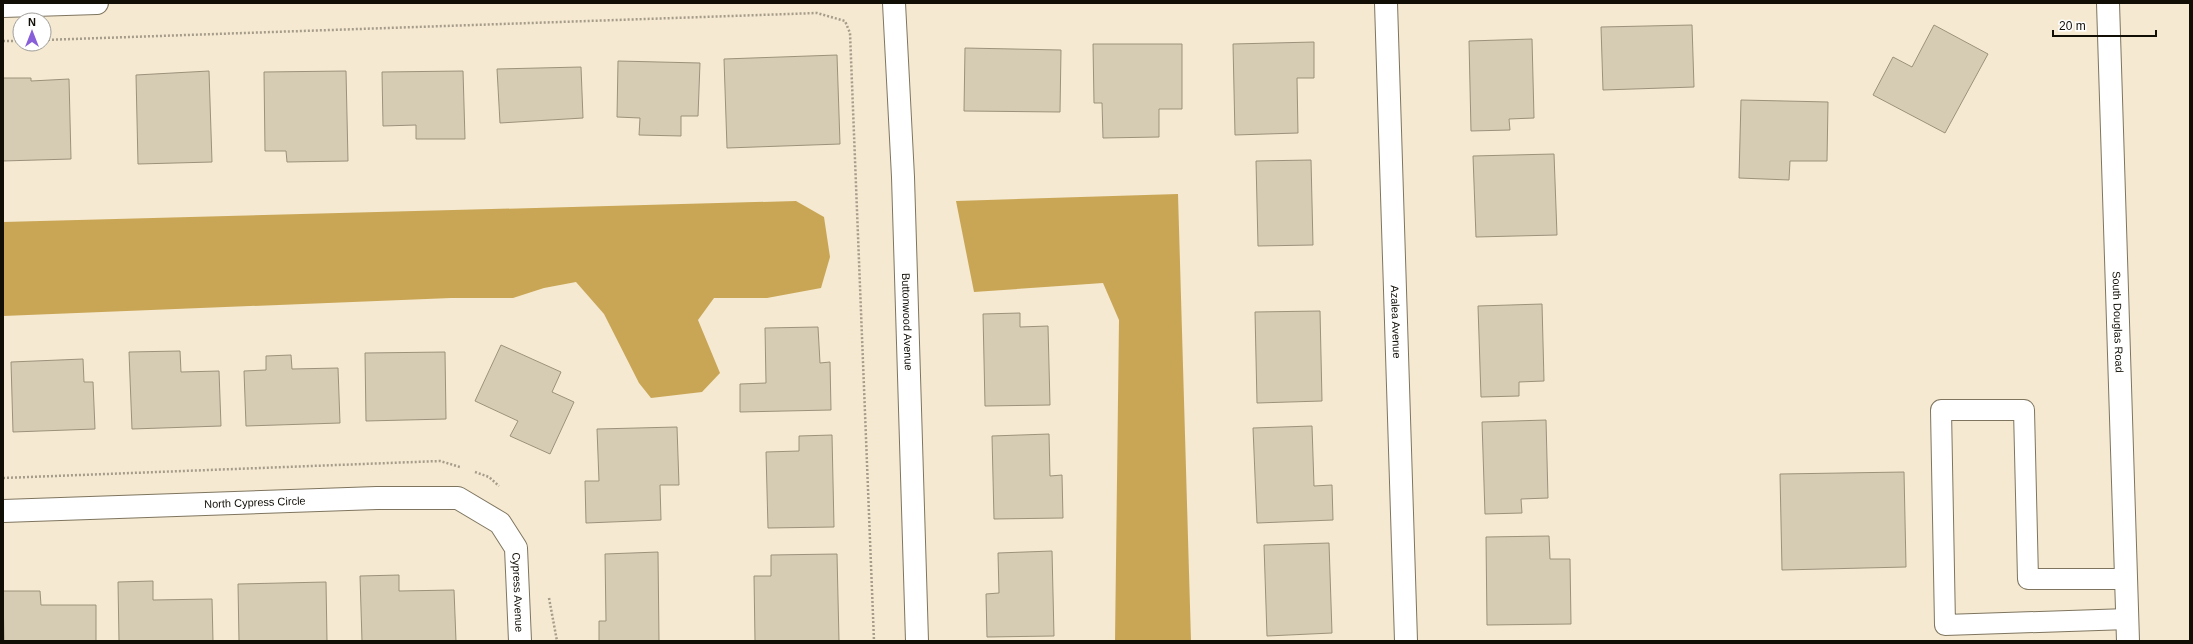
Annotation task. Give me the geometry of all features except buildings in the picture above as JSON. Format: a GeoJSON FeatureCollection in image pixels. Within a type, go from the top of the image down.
{"type":"FeatureCollection","features":[{"type":"Feature","properties":{"kind":"street"},"geometry":{"type":"LineString","coordinates":[[3,6],[97,3]]}},
{"type":"Feature","properties":{"kind":"street","name":"Buttonwood Avenue"},"geometry":{"type":"LineString","coordinates":[[894,3],[903,177],[917,641]]}},
{"type":"Feature","properties":{"kind":"street","name":"Azalea Avenue"},"geometry":{"type":"LineString","coordinates":[[1386,3],[1406,641]]}},
{"type":"Feature","properties":{"kind":"street","name":"South Douglas Road"},"geometry":{"type":"LineString","coordinates":[[2108,3],[2128,641]]}},
{"type":"Feature","properties":{"kind":"street","name":"North Cypress Circle"},"geometry":{"type":"LineString","coordinates":[[3,512],[377,498],[458,498],[500,523]]}},
{"type":"Feature","properties":{"kind":"street","name":"Cypress Avenue"},"geometry":{"type":"LineString","coordinates":[[500,523],[516,548],[520,641]]}},
{"type":"Feature","properties":{"kind":"lane"},"geometry":{"type":"LineString","coordinates":[[2126,579],[2028,579],[2024,410],[1941,410],[1945,625],[2128,619]]}},
{"type":"Feature","properties":{"kind":"path"},"geometry":{"type":"LineString","coordinates":[[52,40],[817,13],[845,21],[850,33],[874,641]]}},
{"type":"Feature","properties":{"kind":"shaded area"},"geometry":{"type":"Polygon","coordinates":[[[1178,194],[1191,641],[1115,641],[1119,320],[1103,283],[974,292],[956,201],[1178,194]]]}},
{"type":"Feature","properties":{"kind":"shaded area"},"geometry":{"type":"Polygon","coordinates":[[[796,201],[824,217],[830,257],[821,288],[767,298],[714,298],[698,320],[720,373],[702,392],[651,398],[639,383],[604,314],[576,282],[544,288],[513,298],[451,298],[3,316],[3,222],[796,201]]]}}]}
